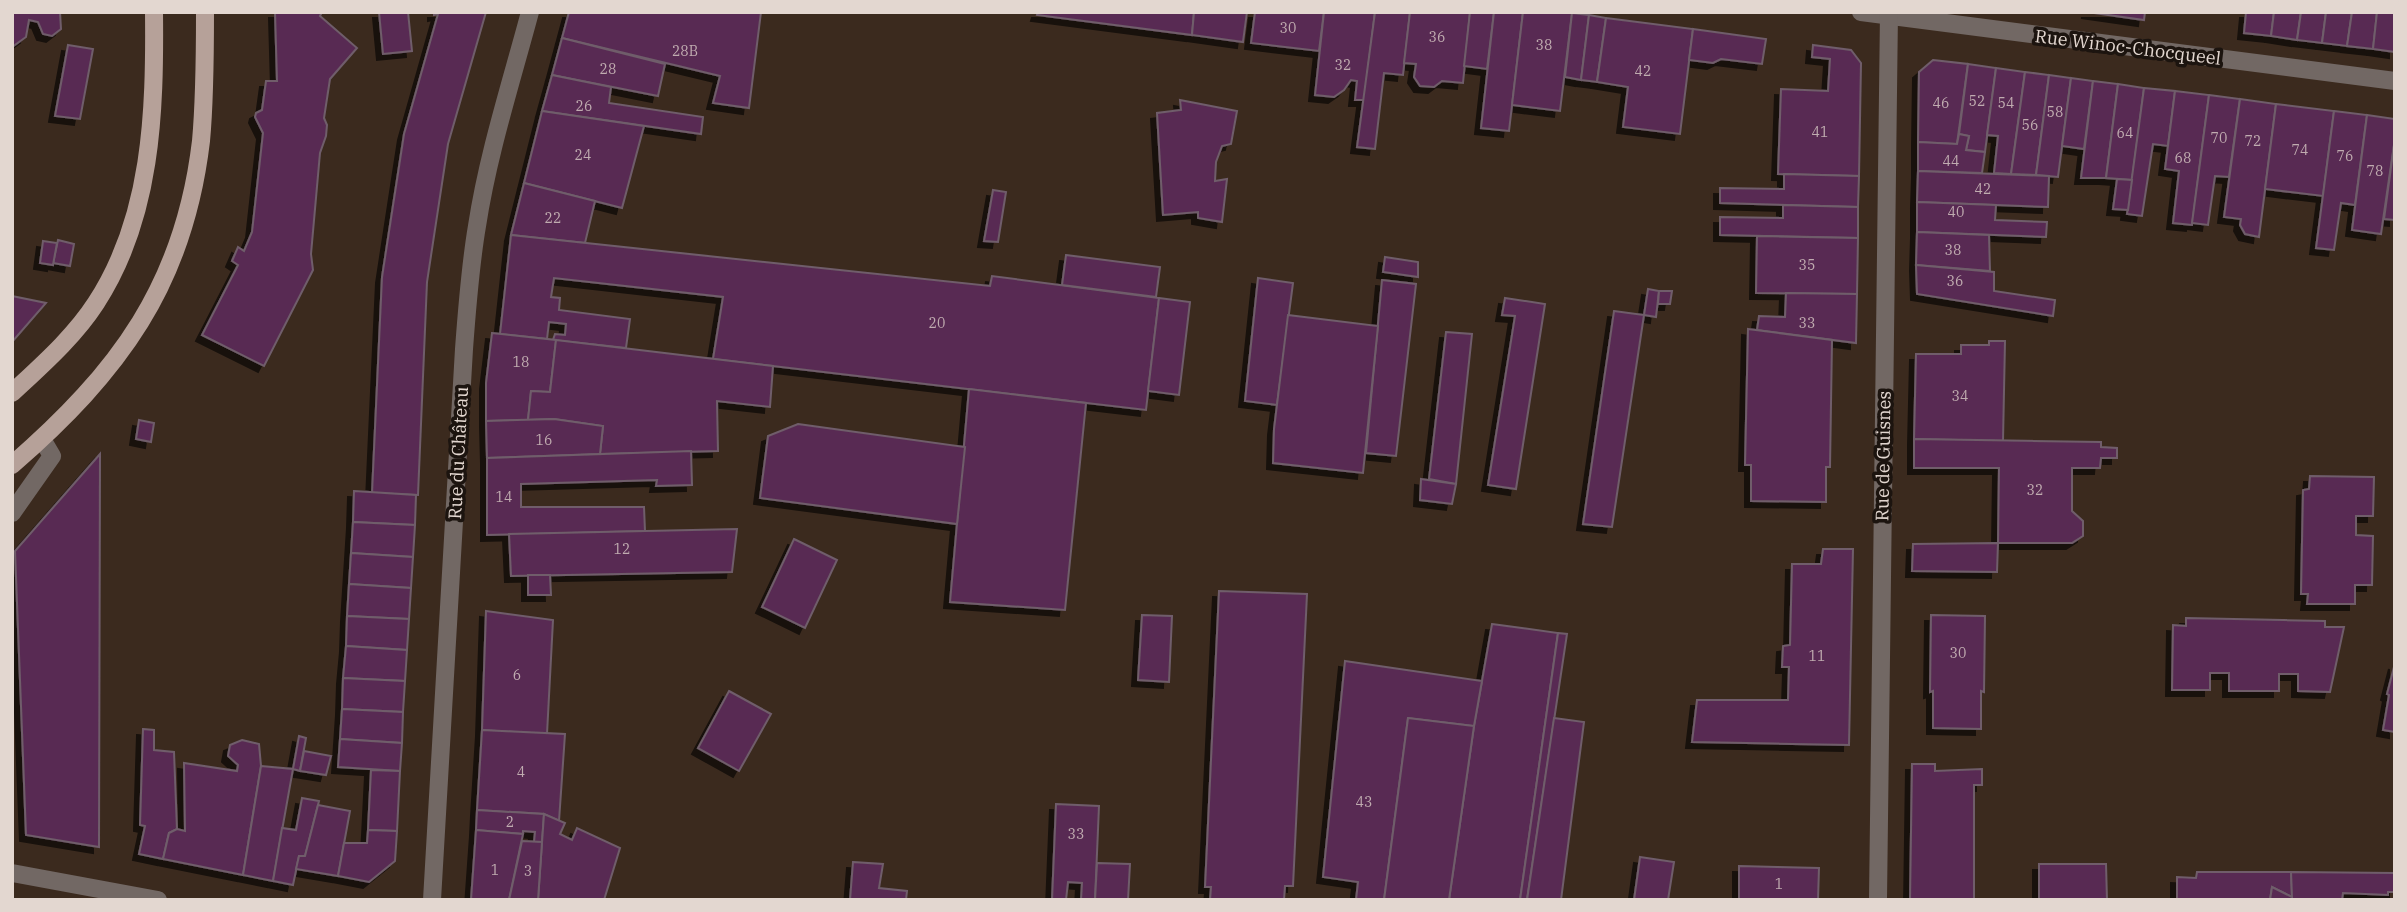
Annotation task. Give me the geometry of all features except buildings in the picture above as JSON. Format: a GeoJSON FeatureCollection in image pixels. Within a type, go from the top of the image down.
{"type":"FeatureCollection","features":[{"type":"Feature","properties":{"kind":"main road"},"geometry":{"type":"LineString","coordinates":[[12,393],[48,360],[89,312],[111,277],[125,247],[151,142],[155,65],[154,12]]}},
{"type":"Feature","properties":{"kind":"main road"},"geometry":{"type":"LineString","coordinates":[[12,465],[96,385],[139,326],[162,285],[186,217],[201,139],[205,12]]}},
{"type":"Feature","properties":{"kind":"street","name":"Rue du Château"},"geometry":{"type":"LineString","coordinates":[[432,900],[469,284],[489,165],[530,12]]}},
{"type":"Feature","properties":{"kind":"street","name":"Rue Winoc-Chocqueel"},"geometry":{"type":"LineString","coordinates":[[1861,12],[2395,81]]}},
{"type":"Feature","properties":{"kind":"street","name":"Rue de Guisnes"},"geometry":{"type":"LineString","coordinates":[[1878,900],[1889,14]]}},
{"type":"Feature","properties":{"kind":"street"},"geometry":{"type":"LineString","coordinates":[[12,513],[52,456],[42,439]]}},
{"type":"Feature","properties":{"kind":"street"},"geometry":{"type":"LineString","coordinates":[[12,873],[158,900]]}}]}
